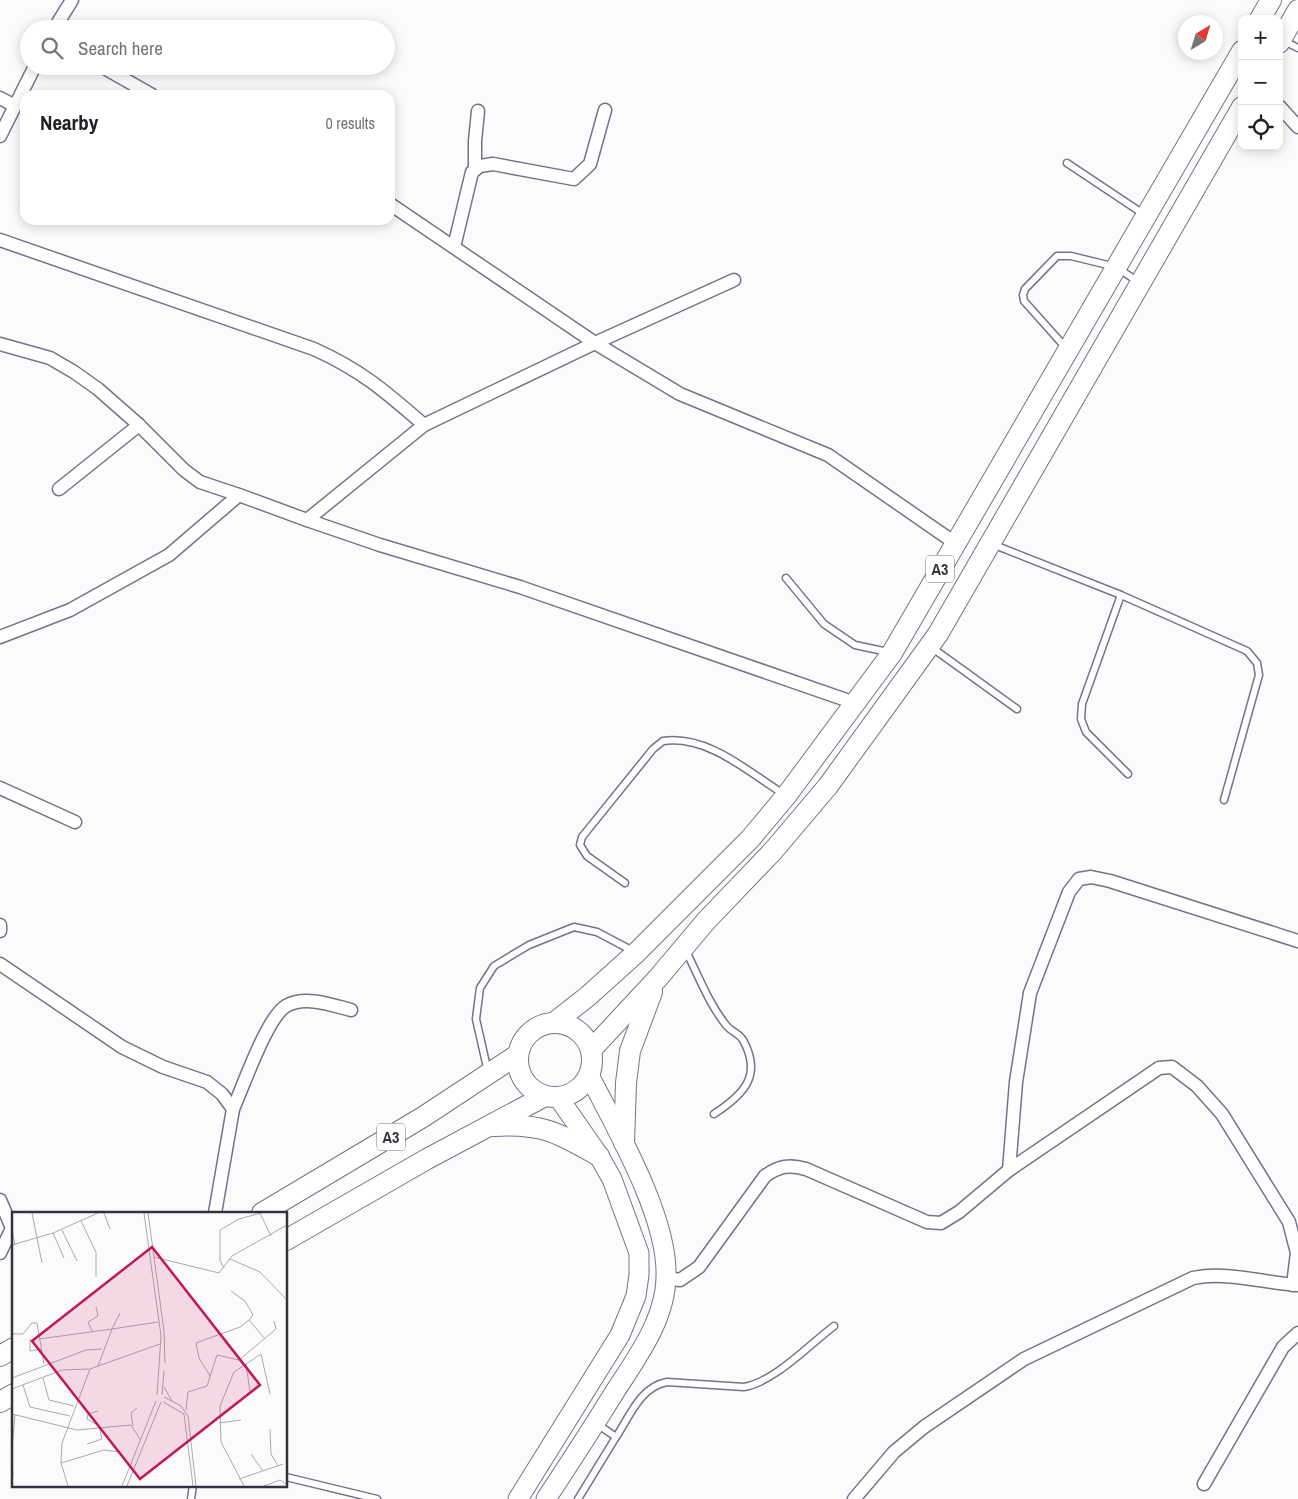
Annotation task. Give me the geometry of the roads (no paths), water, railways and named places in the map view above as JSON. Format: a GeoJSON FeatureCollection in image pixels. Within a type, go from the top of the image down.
{"type":"FeatureCollection","features":[{"type":"Feature","properties":{"kind":"highway"},"geometry":{"type":"LineString","coordinates":[[1262,15],[1271,0]]}},
{"type":"Feature","properties":{"kind":"highway"},"geometry":{"type":"LineString","coordinates":[[1286,43],[1298,10]]}},
{"type":"Feature","properties":{"kind":"highway","name":"A3"},"geometry":{"type":"LineString","coordinates":[[555,1022],[587,997],[636,953],[750,840],[786,796],[892,653],[1067,349],[1238,58]]}},
{"type":"Feature","properties":{"kind":"highway","name":"A3"},"geometry":{"type":"LineString","coordinates":[[591,1050],[658,978],[706,921],[773,851],[828,786],[930,646],[1238,115]]}},
{"type":"Feature","properties":{"kind":"highway"},"geometry":{"type":"LineString","coordinates":[[624,1143],[626,1084],[630,1051],[658,978]]}},
{"type":"Feature","properties":{"kind":"highway"},"geometry":{"type":"LineString","coordinates":[[555,1022],[576,1029],[585,1038],[591,1050],[592,1063],[589,1076],[576,1090],[551,1097],[533,1090],[524,1081],[518,1069],[517,1055],[521,1043],[531,1030],[546,1023],[555,1022]]}},
{"type":"Feature","properties":{"kind":"highway","name":"A3"},"geometry":{"type":"LineString","coordinates":[[264,1212],[343,1166],[489,1076],[517,1055]]}},
{"type":"Feature","properties":{"kind":"highway","name":"A3"},"geometry":{"type":"LineString","coordinates":[[288,1239],[487,1127],[551,1097]]}},
{"type":"Feature","properties":{"kind":"highway"},"geometry":{"type":"LineString","coordinates":[[487,1127],[532,1125],[553,1130],[599,1156]]}},
{"type":"Feature","properties":{"kind":"highway"},"geometry":{"type":"LineString","coordinates":[[0,1355],[12,1349]]}},
{"type":"Feature","properties":{"kind":"highway"},"geometry":{"type":"LineString","coordinates":[[0,1402],[12,1395]]}},
{"type":"Feature","properties":{"kind":"main road"},"geometry":{"type":"LineString","coordinates":[[546,1499],[596,1424],[640,1352],[654,1325],[666,1278],[666,1256],[659,1227],[624,1143],[589,1076]]}},
{"type":"Feature","properties":{"kind":"main road"},"geometry":{"type":"LineString","coordinates":[[518,1499],[620,1335],[636,1296],[639,1253],[625,1211],[599,1156],[551,1097]]}},
{"type":"Feature","properties":{"kind":"street"},"geometry":{"type":"LineString","coordinates":[[61,20],[72,0]]}},
{"type":"Feature","properties":{"kind":"street"},"geometry":{"type":"LineString","coordinates":[[23,90],[30,75]]}},
{"type":"Feature","properties":{"kind":"street"},"geometry":{"type":"LineString","coordinates":[[117,75],[143,90]]}},
{"type":"Feature","properties":{"kind":"street"},"geometry":{"type":"LineString","coordinates":[[0,136],[20,96]]}},
{"type":"Feature","properties":{"kind":"street"},"geometry":{"type":"LineString","coordinates":[[0,98],[15,106]]}},
{"type":"Feature","properties":{"kind":"street"},"geometry":{"type":"LineString","coordinates":[[454,247],[472,172],[480,166],[493,164],[574,179],[590,164],[605,110]]}},
{"type":"Feature","properties":{"kind":"street"},"geometry":{"type":"LineString","coordinates":[[475,170],[478,111]]}},
{"type":"Feature","properties":{"kind":"street"},"geometry":{"type":"LineString","coordinates":[[1283,111],[1298,128]]}},
{"type":"Feature","properties":{"kind":"street"},"geometry":{"type":"LineString","coordinates":[[395,207],[595,344],[680,394],[828,455],[955,542]]}},
{"type":"Feature","properties":{"kind":"street"},"geometry":{"type":"LineString","coordinates":[[0,240],[314,349],[346,364],[373,381],[424,425]]}},
{"type":"Feature","properties":{"kind":"street"},"geometry":{"type":"LineString","coordinates":[[307,520],[424,425],[734,280]]}},
{"type":"Feature","properties":{"kind":"street"},"geometry":{"type":"LineString","coordinates":[[0,344],[50,358],[74,372],[98,389],[184,470],[200,482],[380,545],[520,587],[856,703]]}},
{"type":"Feature","properties":{"kind":"street"},"geometry":{"type":"LineString","coordinates":[[59,489],[139,426]]}},
{"type":"Feature","properties":{"kind":"street"},"geometry":{"type":"LineString","coordinates":[[0,637],[70,610],[169,554],[239,495]]}},
{"type":"Feature","properties":{"kind":"street"},"geometry":{"type":"LineString","coordinates":[[0,788],[75,822]]}},
{"type":"Feature","properties":{"kind":"street"},"geometry":{"type":"LineString","coordinates":[[1009,1170],[1016,1082],[1030,993],[1069,892],[1079,879],[1091,876],[1110,881],[1298,941]]}},
{"type":"Feature","properties":{"kind":"street"},"geometry":{"type":"LineString","coordinates":[[0,925],[0,931]]}},
{"type":"Feature","properties":{"kind":"street"},"geometry":{"type":"LineString","coordinates":[[0,964],[122,1047],[163,1066],[207,1082],[222,1094],[233,1109]]}},
{"type":"Feature","properties":{"kind":"street"},"geometry":{"type":"LineString","coordinates":[[215,1212],[233,1109],[266,1032],[286,1006],[299,1002],[318,1002],[351,1010]]}},
{"type":"Feature","properties":{"kind":"street"},"geometry":{"type":"LineString","coordinates":[[666,1278],[680,1280],[699,1267],[764,1176],[777,1168],[793,1165],[927,1222],[941,1223],[959,1212],[1009,1170],[1159,1068],[1172,1067],[1196,1086],[1222,1114],[1293,1222],[1297,1253],[1295,1285],[1206,1275],[1193,1278],[1072,1334],[1024,1359],[924,1427],[894,1452],[854,1499]]}},
{"type":"Feature","properties":{"kind":"street"},"geometry":{"type":"LineString","coordinates":[[0,1200],[12,1228],[0,1253]]}},
{"type":"Feature","properties":{"kind":"street"},"geometry":{"type":"LineString","coordinates":[[1204,1484],[1283,1347],[1298,1333]]}},
{"type":"Feature","properties":{"kind":"lane"},"geometry":{"type":"LineString","coordinates":[[1067,163],[1146,216]]}},
{"type":"Feature","properties":{"kind":"lane"},"geometry":{"type":"LineString","coordinates":[[1067,349],[1024,301],[1023,295],[1025,289],[1057,256],[1063,254],[1116,267],[1141,283]]}},
{"type":"Feature","properties":{"kind":"lane"},"geometry":{"type":"LineString","coordinates":[[991,543],[1121,595],[1247,651],[1258,663],[1259,675],[1224,800]]}},
{"type":"Feature","properties":{"kind":"lane"},"geometry":{"type":"LineString","coordinates":[[786,578],[824,624],[855,645],[892,653]]}},
{"type":"Feature","properties":{"kind":"lane"},"geometry":{"type":"LineString","coordinates":[[1121,595],[1082,704],[1081,719],[1086,732],[1128,774]]}},
{"type":"Feature","properties":{"kind":"lane"},"geometry":{"type":"LineString","coordinates":[[930,646],[1017,709]]}},
{"type":"Feature","properties":{"kind":"lane"},"geometry":{"type":"LineString","coordinates":[[625,883],[587,856],[580,845],[582,837],[653,749],[663,741],[692,741],[708,746],[786,796]]}},
{"type":"Feature","properties":{"kind":"lane"},"geometry":{"type":"LineString","coordinates":[[489,1076],[476,1019],[480,988],[494,966],[530,945],[574,927],[597,932],[636,953]]}},
{"type":"Feature","properties":{"kind":"lane"},"geometry":{"type":"LineString","coordinates":[[684,948],[726,1026],[742,1038],[750,1058],[748,1082],[736,1100],[714,1114]]}},
{"type":"Feature","properties":{"kind":"lane"},"geometry":{"type":"LineString","coordinates":[[578,1499],[646,1390],[655,1384],[667,1382],[744,1387],[754,1385],[766,1379],[834,1326]]}},
{"type":"Feature","properties":{"kind":"lane"},"geometry":{"type":"LineString","coordinates":[[596,1424],[616,1437]]}},
{"type":"Feature","properties":{"kind":"lane"},"geometry":{"type":"LineString","coordinates":[[288,1477],[377,1499]]}},
{"type":"Feature","properties":{"kind":"lane"},"geometry":{"type":"LineString","coordinates":[[191,1499],[193,1486]]}}]}
